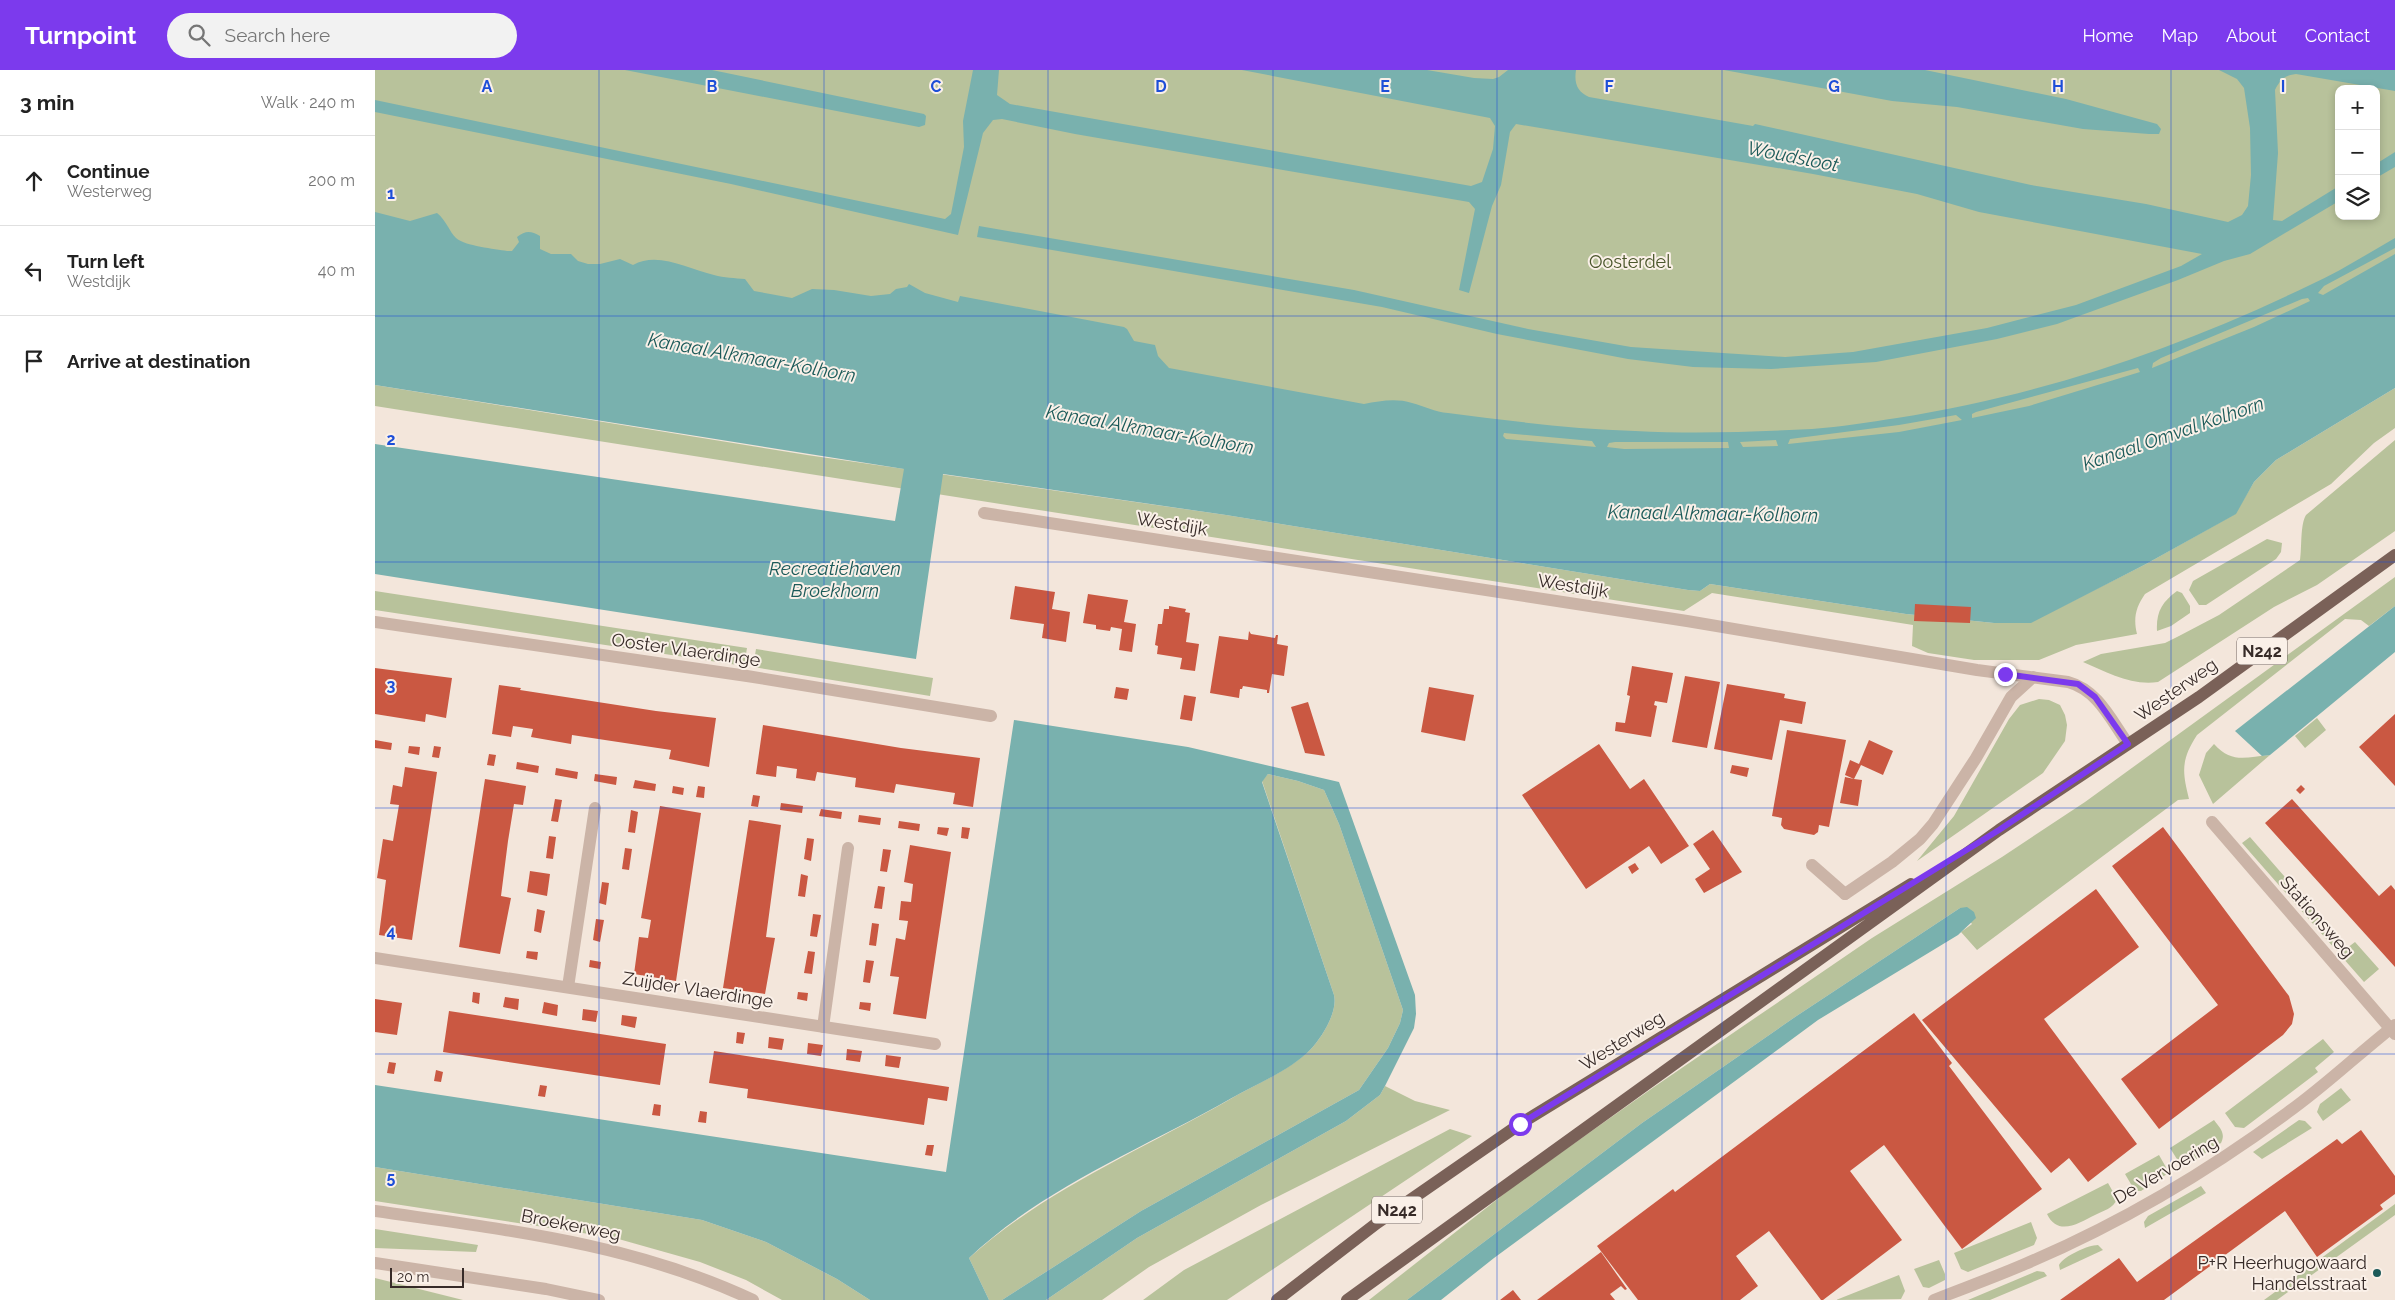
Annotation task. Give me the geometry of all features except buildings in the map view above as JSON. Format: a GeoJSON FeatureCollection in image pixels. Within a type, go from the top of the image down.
{"type":"FeatureCollection","features":[{"type":"Feature","properties":{"kind":"main road","name":"Westerweg"},"geometry":{"type":"LineString","coordinates":[[1347,1300],[1999,830],[2199,697],[2395,555]]}},
{"type":"Feature","properties":{"kind":"main road","name":"Westerweg"},"geometry":{"type":"LineString","coordinates":[[1277,1300],[1377,1223],[1520,1124],[1999,830]]}},
{"type":"Feature","properties":{"kind":"street","name":"Westdijk"},"geometry":{"type":"LineString","coordinates":[[984,513],[1687,621],[1977,670],[2068,682],[2089,691],[2128,744]]}},
{"type":"Feature","properties":{"kind":"street","name":"Ooster Vlaerdinge"},"geometry":{"type":"LineString","coordinates":[[375,622],[747,676],[991,716]]}},
{"type":"Feature","properties":{"kind":"street"},"geometry":{"type":"LineString","coordinates":[[1812,865],[1845,894],[1892,862],[1927,831],[1958,787],[2011,697],[2033,677]]}},
{"type":"Feature","properties":{"kind":"street"},"geometry":{"type":"LineString","coordinates":[[568,987],[595,808]]}},
{"type":"Feature","properties":{"kind":"street","name":"Stationsweg"},"geometry":{"type":"LineString","coordinates":[[2212,822],[2393,1029]]}},
{"type":"Feature","properties":{"kind":"street"},"geometry":{"type":"LineString","coordinates":[[823,1027],[848,848]]}},
{"type":"Feature","properties":{"kind":"street","name":"Zuijder Vlaerdinge"},"geometry":{"type":"LineString","coordinates":[[375,958],[935,1044]]}},
{"type":"Feature","properties":{"kind":"street","name":"De Vervoering"},"geometry":{"type":"LineString","coordinates":[[1934,1300],[2065,1246],[2144,1204],[2224,1157],[2287,1113],[2393,1029]]}},
{"type":"Feature","properties":{"kind":"street","name":"Broekerweg"},"geometry":{"type":"LineString","coordinates":[[375,1211],[597,1247],[659,1262],[718,1284],[753,1300]]}},
{"type":"Feature","properties":{"kind":"street"},"geometry":{"type":"LineString","coordinates":[[375,1263],[546,1289],[599,1300]]}},
{"type":"Feature","properties":{"kind":"green space","name":"Oosterdel"},"geometry":{"type":"Polygon","coordinates":[[[375,70],[2395,70],[2395,261],[2308,310],[2053,406],[1816,451],[1505,448],[513,260],[375,225],[375,70]]]}},
{"type":"Feature","properties":{"kind":"green space"},"geometry":{"type":"Polygon","coordinates":[[[375,385],[807,455],[1226,515],[1688,590],[1700,591],[1710,584],[1906,614],[1994,623],[2031,622],[2146,564],[2235,514],[2254,482],[2276,460],[2395,388],[2395,428],[2374,443],[2331,484],[2145,594],[2139,603],[2136,613],[2137,634],[2076,645],[2039,660],[1974,660],[1928,653],[1912,646],[1913,625],[1712,593],[1684,611],[375,406],[375,385]]]}},
{"type":"Feature","properties":{"kind":"green space"},"geometry":{"type":"Polygon","coordinates":[[[2395,440],[2395,531],[2317,585],[2274,607],[2158,682],[2148,683],[2129,680],[2083,662],[2101,654],[2165,643],[2219,615],[2300,560],[2302,530],[2306,515],[2395,440]]]}},
{"type":"Feature","properties":{"kind":"green space"},"geometry":{"type":"Polygon","coordinates":[[[2267,539],[2282,543],[2281,552],[2276,559],[2206,605],[2199,605],[2189,590],[2193,581],[2267,539]]]}},
{"type":"Feature","properties":{"kind":"green space"},"geometry":{"type":"Polygon","coordinates":[[[2395,577],[2395,606],[2369,626],[2361,620],[2345,619],[2197,735],[2188,752],[2184,766],[2189,799],[2178,800],[1977,950],[1961,932],[1972,924],[1960,908],[1795,1017],[1642,1123],[1407,1300],[1369,1300],[1518,1183],[1654,1087],[1872,938],[2002,857],[2085,802],[2395,577]]]}},
{"type":"Feature","properties":{"kind":"green space"},"geometry":{"type":"Polygon","coordinates":[[[375,591],[747,648],[744,666],[375,610],[375,591]]]}},
{"type":"Feature","properties":{"kind":"green space"},"geometry":{"type":"Polygon","coordinates":[[[2177,591],[2182,593],[2190,606],[2190,613],[2171,626],[2157,631],[2161,608],[2167,599],[2177,591]]]}},
{"type":"Feature","properties":{"kind":"green space"},"geometry":{"type":"Polygon","coordinates":[[[756,649],[933,678],[930,696],[753,667],[756,649]]]}},
{"type":"Feature","properties":{"kind":"green space"},"geometry":{"type":"Polygon","coordinates":[[[2039,699],[2049,700],[2060,705],[2067,725],[2065,741],[2043,773],[1917,861],[1954,816],[2009,719],[2020,705],[2039,699]]]}},
{"type":"Feature","properties":{"kind":"green space"},"geometry":{"type":"Polygon","coordinates":[[[2317,718],[2326,730],[2305,748],[2295,736],[2317,718]]]}},
{"type":"Feature","properties":{"kind":"green space"},"geometry":{"type":"Polygon","coordinates":[[[2214,744],[2233,757],[2246,758],[2270,755],[2213,804],[2199,775],[2206,753],[2214,744]]]}},
{"type":"Feature","properties":{"kind":"green space"},"geometry":{"type":"Polygon","coordinates":[[[1268,774],[1298,781],[1324,790],[1339,824],[1403,1010],[1400,1023],[1388,1048],[1359,1090],[1141,1211],[1002,1300],[989,1300],[969,1258],[998,1234],[1029,1212],[1094,1173],[1282,1071],[1311,1049],[1328,1024],[1334,1009],[1334,995],[1262,781],[1268,774]]]}},
{"type":"Feature","properties":{"kind":"green space"},"geometry":{"type":"Polygon","coordinates":[[[2250,837],[2347,948],[2355,942],[2379,969],[2364,982],[2242,843],[2250,837]]]}},
{"type":"Feature","properties":{"kind":"green space"},"geometry":{"type":"Polygon","coordinates":[[[2323,1039],[2334,1052],[2315,1068],[2318,1072],[2244,1128],[2235,1127],[2225,1113],[2323,1039]]]}},
{"type":"Feature","properties":{"kind":"green space"},"geometry":{"type":"Polygon","coordinates":[[[1385,1086],[1415,1101],[1450,1110],[1261,1205],[1149,1267],[1102,1300],[1046,1300],[1137,1238],[1346,1121],[1380,1095],[1385,1086]]]}},
{"type":"Feature","properties":{"kind":"green space"},"geometry":{"type":"Polygon","coordinates":[[[2341,1088],[2351,1100],[2323,1121],[2317,1112],[2320,1104],[2341,1088]]]}},
{"type":"Feature","properties":{"kind":"green space"},"geometry":{"type":"Polygon","coordinates":[[[2214,1120],[2223,1133],[2221,1143],[2187,1165],[2180,1164],[2170,1148],[2214,1120]]]}},
{"type":"Feature","properties":{"kind":"green space"},"geometry":{"type":"Polygon","coordinates":[[[2299,1120],[2305,1121],[2312,1128],[2262,1159],[2253,1152],[2299,1120]]]}},
{"type":"Feature","properties":{"kind":"green space"},"geometry":{"type":"Polygon","coordinates":[[[1450,1129],[1472,1136],[1227,1300],[1143,1300],[1184,1270],[1450,1129]]]}},
{"type":"Feature","properties":{"kind":"green space"},"geometry":{"type":"Polygon","coordinates":[[[2159,1155],[2167,1169],[2167,1174],[2141,1191],[2135,1191],[2125,1174],[2159,1155]]]}},
{"type":"Feature","properties":{"kind":"green space"},"geometry":{"type":"Polygon","coordinates":[[[375,1167],[702,1220],[766,1242],[837,1279],[870,1300],[782,1300],[746,1280],[700,1262],[615,1238],[375,1201],[375,1167]]]}},
{"type":"Feature","properties":{"kind":"green space"},"geometry":{"type":"Polygon","coordinates":[[[2108,1183],[2117,1199],[2105,1211],[2076,1224],[2063,1227],[2052,1221],[2047,1214],[2108,1183]]]}},
{"type":"Feature","properties":{"kind":"green space"},"geometry":{"type":"Polygon","coordinates":[[[2201,1186],[2206,1193],[2145,1228],[2144,1222],[2148,1216],[2201,1186]]]}},
{"type":"Feature","properties":{"kind":"green space"},"geometry":{"type":"Polygon","coordinates":[[[2395,1204],[2395,1215],[2277,1300],[2264,1300],[2395,1204]]]}},
{"type":"Feature","properties":{"kind":"green space"},"geometry":{"type":"Polygon","coordinates":[[[2031,1222],[2037,1238],[2034,1245],[1968,1272],[1961,1269],[1954,1253],[2031,1222]]]}},
{"type":"Feature","properties":{"kind":"green space"},"geometry":{"type":"Polygon","coordinates":[[[375,1229],[478,1245],[476,1252],[375,1248],[375,1229]]]}},
{"type":"Feature","properties":{"kind":"green space"},"geometry":{"type":"Polygon","coordinates":[[[2098,1245],[2103,1250],[2060,1270],[2059,1265],[2071,1255],[2088,1247],[2098,1245]]]}},
{"type":"Feature","properties":{"kind":"green space"},"geometry":{"type":"Polygon","coordinates":[[[1939,1260],[1945,1274],[1945,1280],[1929,1288],[1923,1287],[1914,1269],[1939,1260]]]}},
{"type":"Feature","properties":{"kind":"green space"},"geometry":{"type":"Polygon","coordinates":[[[2037,1271],[2044,1272],[2047,1276],[1990,1300],[1968,1300],[2037,1271]]]}},
{"type":"Feature","properties":{"kind":"green space"},"geometry":{"type":"Polygon","coordinates":[[[1899,1275],[1905,1291],[1901,1299],[1836,1300],[1899,1275]]]}},
{"type":"Feature","properties":{"kind":"green space"},"geometry":{"type":"Polygon","coordinates":[[[375,1278],[463,1300],[375,1300],[375,1278]]]}},
{"type":"Feature","properties":{"kind":"water"},"geometry":{"type":"Polygon","coordinates":[[[625,70],[712,70],[924,114],[926,116],[925,125],[919,127],[625,70]]]}},
{"type":"Feature","properties":{"kind":"water","name":"Woudsloot"},"geometry":{"type":"Polygon","coordinates":[[[973,70],[999,70],[997,95],[1010,104],[1471,186],[1482,182],[1493,149],[1495,126],[1490,118],[1242,70],[1427,70],[1474,78],[1493,79],[1508,70],[1576,70],[1575,79],[1577,86],[1579,90],[1589,97],[1753,126],[1755,124],[2031,185],[2146,204],[2228,222],[2242,215],[2248,206],[2251,175],[2250,128],[2244,88],[2237,79],[2219,70],[2395,70],[2395,91],[2380,88],[2380,85],[2360,85],[2296,74],[2286,77],[2281,81],[2275,90],[2278,153],[2273,220],[2282,221],[2335,188],[2335,203],[2250,254],[2224,261],[2178,280],[2057,324],[1997,339],[1876,362],[1771,369],[1693,367],[1628,359],[1497,334],[1382,307],[977,237],[979,226],[1354,290],[1528,329],[1631,347],[1785,357],[1853,352],[1987,328],[2076,305],[2181,266],[2202,254],[1979,212],[1917,194],[1813,174],[1516,124],[1510,132],[1501,185],[1492,206],[1469,293],[1459,290],[1475,209],[1469,202],[1075,134],[1002,119],[993,120],[983,133],[958,235],[731,184],[375,112],[375,100],[945,219],[951,214],[964,147],[963,121],[973,70]]]}},
{"type":"Feature","properties":{"kind":"water"},"geometry":{"type":"Polygon","coordinates":[[[1724,70],[1925,70],[2066,99],[2157,124],[2161,129],[2159,134],[2149,134],[2083,129],[1957,107],[1892,101],[1724,70]]]}},
{"type":"Feature","properties":{"kind":"water"},"geometry":{"type":"Polygon","coordinates":[[[2395,152],[2395,167],[2380,176],[2380,161],[2395,152]]]}},
{"type":"Feature","properties":{"kind":"water"},"geometry":{"type":"Polygon","coordinates":[[[375,212],[410,221],[437,213],[456,238],[480,247],[512,251],[519,242],[517,237],[523,233],[531,232],[540,236],[540,249],[551,254],[571,254],[578,261],[588,264],[600,264],[620,259],[633,265],[643,261],[663,260],[718,276],[745,279],[754,291],[792,298],[812,289],[834,290],[871,296],[890,294],[896,289],[907,287],[909,284],[925,293],[958,302],[960,296],[1124,327],[1134,341],[1155,345],[1158,356],[1169,368],[1364,404],[1394,400],[1443,412],[1518,422],[1635,431],[1679,432],[1768,431],[1844,426],[1951,409],[2056,383],[2160,349],[2261,308],[2321,280],[2395,238],[2395,248],[2324,286],[2318,293],[2323,295],[2395,254],[2395,388],[2276,460],[2254,482],[2236,514],[2146,564],[2031,623],[1994,623],[1906,614],[1710,584],[1700,591],[1688,590],[1226,515],[943,474],[916,659],[375,574],[375,444],[895,521],[904,469],[375,385],[375,212]],[[2308,298],[2161,358],[2153,363],[2152,368],[2254,327],[2310,301],[2308,298]],[[2138,368],[1972,414],[1972,418],[2029,406],[2140,372],[2138,368]],[[1956,415],[1899,425],[1790,439],[1788,444],[1899,432],[1962,420],[1956,415]],[[1504,433],[1503,436],[1506,439],[1596,447],[1592,441],[1504,433]],[[1776,440],[1740,442],[1743,447],[1778,446],[1776,440]],[[1615,442],[1609,443],[1607,447],[1624,449],[1729,448],[1728,442],[1615,442]]]}},
{"type":"Feature","properties":{"kind":"water"},"geometry":{"type":"Polygon","coordinates":[[[2395,606],[2395,652],[2270,755],[2262,756],[2235,731],[2395,606]]]}},
{"type":"Feature","properties":{"kind":"water"},"geometry":{"type":"Polygon","coordinates":[[[1014,720],[1188,747],[1339,782],[1415,995],[1416,1014],[1414,1028],[1380,1095],[1346,1121],[1137,1238],[1046,1300],[1002,1300],[1141,1211],[1359,1090],[1388,1048],[1400,1023],[1403,1010],[1339,824],[1324,790],[1298,781],[1268,774],[1262,782],[1334,995],[1334,1009],[1328,1024],[1311,1049],[1283,1071],[1061,1190],[1029,1210],[998,1233],[969,1258],[989,1300],[870,1300],[837,1279],[766,1242],[702,1220],[375,1167],[375,1085],[946,1172],[1014,720]]]}},
{"type":"Feature","properties":{"kind":"water"},"geometry":{"type":"Polygon","coordinates":[[[1967,907],[1974,912],[1976,918],[1958,935],[1818,1020],[1494,1258],[1441,1300],[1407,1300],[1642,1123],[1795,1017],[1960,908],[1967,907]]]}},
{"type":"Feature","properties":{"kind":"place","name":"P+R Heerhugowaard Handelsstraat"},"geometry":{"type":"Point","coordinates":[2377,1273]}},
{"type":"Feature","properties":{"kind":"route"},"geometry":{"type":"LineString","coordinates":[[1520,1124],[1999,830],[2128,744],[2095,697],[2078,684],[2005,674]]}},
{"type":"Feature","properties":{"kind":"water label","name":"Kanaal Alkmaar-Kolhorn"},"geometry":{"type":"Point","coordinates":[752,357]}},
{"type":"Feature","properties":{"kind":"water label","name":"Kanaal Alkmaar-Kolhorn"},"geometry":{"type":"Point","coordinates":[1150,429]}},
{"type":"Feature","properties":{"kind":"water label","name":"Kanaal Omval Kolhorn"},"geometry":{"type":"Point","coordinates":[2173,433]}},
{"type":"Feature","properties":{"kind":"water label","name":"Kanaal Alkmaar-Kolhorn"},"geometry":{"type":"Point","coordinates":[1713,513]}},
{"type":"Feature","properties":{"kind":"water label","name":"Recreatiehaven Broekhorn"},"geometry":{"type":"Point","coordinates":[835,579]}}]}
